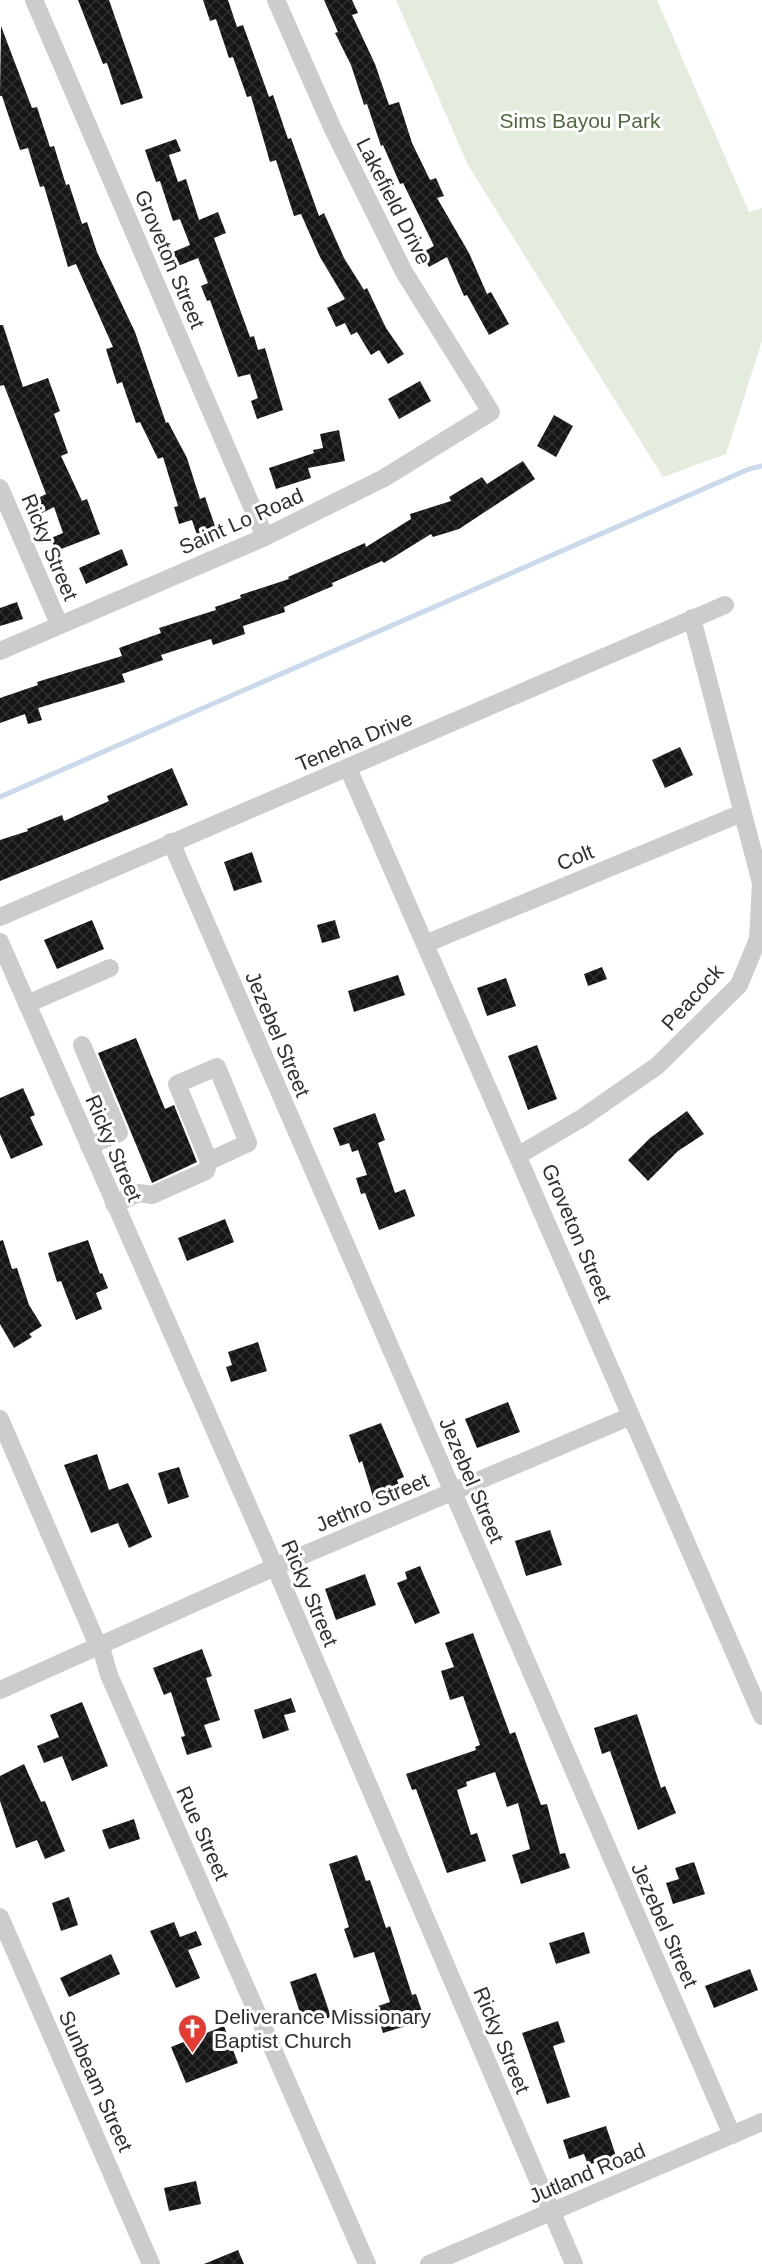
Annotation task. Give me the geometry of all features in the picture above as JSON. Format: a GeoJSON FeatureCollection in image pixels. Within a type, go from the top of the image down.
{"type":"FeatureCollection","features":[{"type":"Feature","properties":{"kind":"street","name":"Groveton Street"},"geometry":{"type":"LineString","coordinates":[[34,0],[265,537]]}},
{"type":"Feature","properties":{"kind":"street","name":"Lakefield Drive"},"geometry":{"type":"LineString","coordinates":[[276,0],[332,127],[404,272],[491,412]]}},
{"type":"Feature","properties":{"kind":"street","name":"Saint Lo Road"},"geometry":{"type":"LineString","coordinates":[[0,651],[265,537],[384,478],[491,412]]}},
{"type":"Feature","properties":{"kind":"street","name":"Ricky Street"},"geometry":{"type":"LineString","coordinates":[[0,488],[59,624]]}},
{"type":"Feature","properties":{"kind":"street","name":"Teneha Drive"},"geometry":{"type":"LineString","coordinates":[[0,917],[692,618],[725,606]]}},
{"type":"Feature","properties":{"kind":"street","name":"Peacock"},"geometry":{"type":"LineString","coordinates":[[519,1155],[582,1118],[657,1066],[739,985],[758,939],[761,883],[692,618]]}},
{"type":"Feature","properties":{"kind":"street","name":"Groveton Street"},"geometry":{"type":"LineString","coordinates":[[348,768],[519,1155],[762,1716]]}},
{"type":"Feature","properties":{"kind":"street","name":"Colt"},"geometry":{"type":"LineString","coordinates":[[425,944],[742,813]]}},
{"type":"Feature","properties":{"kind":"street","name":"Jezebel Street"},"geometry":{"type":"LineString","coordinates":[[171,842],[732,2135]]}},
{"type":"Feature","properties":{"kind":"street","name":"Ricky Street"},"geometry":{"type":"LineString","coordinates":[[0,942],[275,1567],[574,2264]]}},
{"type":"Feature","properties":{"kind":"street"},"geometry":{"type":"LineString","coordinates":[[27,1004],[110,968]]}},
{"type":"Feature","properties":{"kind":"street"},"geometry":{"type":"LineString","coordinates":[[82,1045],[119,1133],[89,1146]]}},
{"type":"Feature","properties":{"kind":"street"},"geometry":{"type":"LineString","coordinates":[[114,1204],[139,1193],[152,1195],[206,1172],[209,1161],[177,1084],[217,1067],[248,1143],[209,1161]]}},
{"type":"Feature","properties":{"kind":"street"},"geometry":{"type":"LineString","coordinates":[[74,1112],[104,1098]]}},
{"type":"Feature","properties":{"kind":"street","name":"Jethro Street"},"geometry":{"type":"LineString","coordinates":[[0,1690],[275,1567],[631,1416]]}},
{"type":"Feature","properties":{"kind":"street","name":"Rue Street"},"geometry":{"type":"LineString","coordinates":[[0,1419],[96,1641],[100,1644],[109,1675],[367,2264]]}},
{"type":"Feature","properties":{"kind":"street","name":"Sunbeam Street"},"geometry":{"type":"LineString","coordinates":[[0,1917],[151,2264]]}},
{"type":"Feature","properties":{"kind":"street","name":"Jutland Road"},"geometry":{"type":"LineString","coordinates":[[429,2264],[552,2214],[762,2122]]}},
{"type":"Feature","properties":{"kind":"green space","name":"Sims Bayou Park"},"geometry":{"type":"Polygon","coordinates":[[[396,0],[657,0],[749,212],[762,208],[762,341],[726,454],[663,477],[468,165],[396,0]]]}},
{"type":"Feature","properties":{"kind":"building"},"geometry":{"type":"Polygon","coordinates":[[[78,0],[109,0],[143,98],[121,105],[107,63],[103,64],[78,0]]]}},
{"type":"Feature","properties":{"kind":"building"},"geometry":{"type":"Polygon","coordinates":[[[203,0],[228,0],[237,27],[243,25],[269,97],[273,95],[288,139],[291,138],[319,216],[324,213],[344,258],[364,290],[367,288],[386,328],[404,354],[388,364],[379,350],[371,355],[357,332],[351,335],[345,323],[336,327],[327,308],[345,299],[320,257],[301,214],[294,216],[276,160],[270,162],[251,96],[247,97],[233,57],[229,58],[216,19],[210,21],[203,0]]]}},
{"type":"Feature","properties":{"kind":"building"},"geometry":{"type":"Polygon","coordinates":[[[324,0],[352,0],[358,13],[352,15],[375,64],[389,105],[399,102],[412,143],[430,180],[436,178],[444,196],[437,198],[469,253],[487,294],[491,292],[509,324],[489,335],[467,295],[464,296],[447,257],[429,267],[421,253],[434,246],[403,183],[400,184],[383,145],[381,146],[367,104],[364,105],[351,65],[335,33],[338,32],[324,0]]]}},
{"type":"Feature","properties":{"kind":"building"},"geometry":{"type":"Polygon","coordinates":[[[1,26],[32,108],[37,107],[50,147],[54,146],[66,185],[69,184],[82,224],[87,222],[97,252],[135,332],[166,423],[168,422],[187,458],[200,499],[205,497],[217,532],[198,538],[192,520],[179,524],[174,507],[178,506],[163,457],[158,459],[140,422],[136,423],[122,382],[117,384],[106,349],[113,347],[76,264],[68,267],[44,186],[40,187],[28,148],[20,150],[2,96],[0,96],[1,26]]]}},
{"type":"Feature","properties":{"kind":"building"},"geometry":{"type":"Polygon","coordinates":[[[176,139],[181,151],[169,155],[178,182],[186,179],[199,220],[218,212],[226,233],[214,238],[250,337],[254,336],[258,350],[265,348],[283,410],[257,419],[251,401],[258,398],[250,374],[238,377],[210,300],[207,301],[201,286],[208,283],[198,258],[178,266],[173,252],[190,245],[180,219],[173,221],[160,181],[156,182],[145,150],[176,139]]]}},
{"type":"Feature","properties":{"kind":"building"},"geometry":{"type":"Polygon","coordinates":[[[0,325],[3,325],[23,387],[48,378],[60,411],[54,414],[68,453],[61,456],[82,501],[87,499],[100,534],[56,551],[51,538],[63,533],[54,507],[38,515],[32,501],[46,494],[4,385],[0,386],[0,325]]]}},
{"type":"Feature","properties":{"kind":"building"},"geometry":{"type":"Polygon","coordinates":[[[420,381],[431,401],[399,419],[388,399],[420,381]]]}},
{"type":"Feature","properties":{"kind":"building"},"geometry":{"type":"Polygon","coordinates":[[[554,415],[573,426],[556,457],[537,446],[554,415]]]}},
{"type":"Feature","properties":{"kind":"building"},"geometry":{"type":"Polygon","coordinates":[[[339,430],[345,461],[308,468],[311,478],[276,489],[269,468],[314,453],[313,450],[323,448],[320,434],[339,430]]]}},
{"type":"Feature","properties":{"kind":"building"},"geometry":{"type":"Polygon","coordinates":[[[523,461],[535,479],[459,529],[433,537],[431,534],[384,563],[382,561],[332,583],[333,586],[284,607],[285,612],[243,626],[245,634],[213,645],[211,639],[161,655],[163,660],[122,674],[125,682],[38,708],[42,720],[28,724],[25,714],[0,723],[0,698],[38,685],[37,682],[122,656],[119,648],[161,633],[159,628],[216,610],[215,607],[241,598],[240,595],[289,579],[288,577],[365,543],[366,547],[411,519],[410,514],[451,501],[449,497],[482,477],[487,484],[523,461]]]}},
{"type":"Feature","properties":{"kind":"building"},"geometry":{"type":"Polygon","coordinates":[[[122,549],[128,565],[86,584],[79,568],[122,549]]]}},
{"type":"Feature","properties":{"kind":"building"},"geometry":{"type":"Polygon","coordinates":[[[17,602],[23,619],[0,626],[0,608],[17,602]]]}},
{"type":"Feature","properties":{"kind":"building"},"geometry":{"type":"Polygon","coordinates":[[[680,747],[693,775],[665,788],[652,760],[680,747]]]}},
{"type":"Feature","properties":{"kind":"building"},"geometry":{"type":"Polygon","coordinates":[[[172,768],[188,805],[0,881],[0,840],[28,831],[27,829],[62,815],[64,821],[109,801],[107,796],[172,768]]]}},
{"type":"Feature","properties":{"kind":"building"},"geometry":{"type":"Polygon","coordinates":[[[252,852],[262,882],[234,891],[224,862],[252,852]]]}},
{"type":"Feature","properties":{"kind":"building"},"geometry":{"type":"Polygon","coordinates":[[[92,920],[104,949],[57,969],[44,940],[92,920]]]}},
{"type":"Feature","properties":{"kind":"building"},"geometry":{"type":"Polygon","coordinates":[[[335,920],[340,938],[322,943],[317,925],[335,920]]]}},
{"type":"Feature","properties":{"kind":"building"},"geometry":{"type":"Polygon","coordinates":[[[602,967],[607,979],[588,986],[584,974],[602,967]]]}},
{"type":"Feature","properties":{"kind":"building"},"geometry":{"type":"Polygon","coordinates":[[[398,975],[405,995],[354,1012],[348,991],[398,975]]]}},
{"type":"Feature","properties":{"kind":"building"},"geometry":{"type":"Polygon","coordinates":[[[506,978],[516,1006],[487,1016],[477,988],[506,978]]]}},
{"type":"Feature","properties":{"kind":"building"},"geometry":{"type":"Polygon","coordinates":[[[136,1038],[165,1109],[174,1105],[197,1162],[152,1183],[98,1053],[136,1038]]]}},
{"type":"Feature","properties":{"kind":"building"},"geometry":{"type":"Polygon","coordinates":[[[537,1045],[557,1099],[528,1110],[508,1056],[537,1045]]]}},
{"type":"Feature","properties":{"kind":"building"},"geometry":{"type":"Polygon","coordinates":[[[23,1088],[35,1115],[30,1117],[43,1145],[11,1159],[0,1134],[0,1098],[23,1088]]]}},
{"type":"Feature","properties":{"kind":"building"},"geometry":{"type":"Polygon","coordinates":[[[687,1111],[704,1134],[678,1151],[648,1181],[628,1160],[650,1138],[687,1111]]]}},
{"type":"Feature","properties":{"kind":"building"},"geometry":{"type":"Polygon","coordinates":[[[375,1113],[385,1140],[378,1143],[395,1193],[405,1189],[415,1216],[379,1230],[365,1193],[361,1194],[356,1178],[367,1175],[358,1150],[352,1152],[349,1143],[340,1146],[333,1128],[375,1113]]]}},
{"type":"Feature","properties":{"kind":"building"},"geometry":{"type":"Polygon","coordinates":[[[225,1219],[234,1242],[187,1261],[178,1238],[225,1219]]]}},
{"type":"Feature","properties":{"kind":"building"},"geometry":{"type":"Polygon","coordinates":[[[3,1240],[12,1269],[17,1268],[29,1305],[42,1326],[29,1334],[32,1337],[14,1348],[0,1324],[0,1241],[3,1240]]]}},
{"type":"Feature","properties":{"kind":"building"},"geometry":{"type":"Polygon","coordinates":[[[88,1240],[100,1274],[102,1273],[108,1288],[96,1293],[102,1309],[76,1320],[61,1281],[57,1282],[48,1253],[88,1240]]]}},
{"type":"Feature","properties":{"kind":"building"},"geometry":{"type":"Polygon","coordinates":[[[258,1342],[267,1371],[231,1382],[226,1367],[232,1365],[228,1352],[258,1342]]]}},
{"type":"Feature","properties":{"kind":"building"},"geometry":{"type":"Polygon","coordinates":[[[508,1402],[520,1432],[477,1448],[465,1419],[508,1402]]]}},
{"type":"Feature","properties":{"kind":"building"},"geometry":{"type":"Polygon","coordinates":[[[381,1423],[404,1477],[397,1480],[401,1491],[374,1500],[362,1461],[359,1463],[349,1435],[381,1423]]]}},
{"type":"Feature","properties":{"kind":"building"},"geometry":{"type":"Polygon","coordinates":[[[97,1454],[109,1490],[128,1483],[152,1537],[129,1548],[118,1523],[91,1533],[64,1465],[97,1454]]]}},
{"type":"Feature","properties":{"kind":"building"},"geometry":{"type":"Polygon","coordinates":[[[179,1467],[189,1497],[168,1504],[158,1473],[179,1467]]]}},
{"type":"Feature","properties":{"kind":"building"},"geometry":{"type":"Polygon","coordinates":[[[550,1530],[562,1565],[526,1576],[515,1541],[550,1530]]]}},
{"type":"Feature","properties":{"kind":"building"},"geometry":{"type":"Polygon","coordinates":[[[420,1566],[440,1613],[415,1624],[397,1583],[407,1579],[405,1572],[420,1566]]]}},
{"type":"Feature","properties":{"kind":"building"},"geometry":{"type":"Polygon","coordinates":[[[365,1574],[376,1605],[336,1620],[325,1589],[365,1574]]]}},
{"type":"Feature","properties":{"kind":"building"},"geometry":{"type":"Polygon","coordinates":[[[473,1633],[510,1734],[515,1732],[541,1805],[547,1804],[560,1854],[565,1853],[570,1868],[521,1884],[512,1855],[530,1849],[518,1803],[507,1807],[495,1772],[466,1782],[467,1786],[457,1790],[471,1835],[477,1833],[486,1861],[447,1873],[416,1789],[412,1790],[406,1774],[476,1750],[475,1747],[480,1745],[463,1696],[450,1700],[441,1671],[454,1667],[445,1643],[473,1633]]]}},
{"type":"Feature","properties":{"kind":"building"},"geometry":{"type":"Polygon","coordinates":[[[202,1649],[212,1676],[206,1678],[220,1720],[204,1725],[212,1747],[187,1755],[181,1737],[185,1736],[171,1692],[164,1695],[153,1668],[202,1649]]]}},
{"type":"Feature","properties":{"kind":"building"},"geometry":{"type":"Polygon","coordinates":[[[291,1698],[296,1712],[284,1715],[289,1730],[263,1739],[254,1710],[291,1698]]]}},
{"type":"Feature","properties":{"kind":"building"},"geometry":{"type":"Polygon","coordinates":[[[82,1702],[108,1766],[72,1781],[62,1756],[44,1763],[37,1746],[59,1737],[50,1715],[82,1702]]]}},
{"type":"Feature","properties":{"kind":"building"},"geometry":{"type":"Polygon","coordinates":[[[637,1714],[661,1788],[665,1786],[676,1813],[638,1830],[610,1751],[602,1754],[594,1728],[637,1714]]]}},
{"type":"Feature","properties":{"kind":"building"},"geometry":{"type":"Polygon","coordinates":[[[24,1764],[41,1802],[45,1801],[65,1851],[45,1859],[37,1840],[16,1848],[0,1801],[0,1776],[24,1764]]]}},
{"type":"Feature","properties":{"kind":"building"},"geometry":{"type":"Polygon","coordinates":[[[134,1819],[140,1839],[109,1849],[102,1830],[134,1819]]]}},
{"type":"Feature","properties":{"kind":"building"},"geometry":{"type":"Polygon","coordinates":[[[357,1855],[366,1881],[370,1880],[386,1928],[390,1926],[412,1995],[416,1994],[425,2020],[383,2033],[375,2007],[390,2002],[374,1952],[354,1958],[344,1929],[349,1927],[329,1864],[357,1855]]]}},
{"type":"Feature","properties":{"kind":"building"},"geometry":{"type":"Polygon","coordinates":[[[694,1862],[705,1894],[673,1904],[666,1883],[679,1879],[675,1868],[694,1862]]]}},
{"type":"Feature","properties":{"kind":"building"},"geometry":{"type":"Polygon","coordinates":[[[69,1897],[78,1925],[61,1931],[52,1903],[69,1897]]]}},
{"type":"Feature","properties":{"kind":"building"},"geometry":{"type":"Polygon","coordinates":[[[174,1922],[180,1937],[196,1931],[202,1945],[188,1950],[200,1978],[176,1988],[150,1931],[174,1922]]]}},
{"type":"Feature","properties":{"kind":"building"},"geometry":{"type":"Polygon","coordinates":[[[584,1932],[590,1953],[556,1964],[549,1943],[584,1932]]]}},
{"type":"Feature","properties":{"kind":"building"},"geometry":{"type":"Polygon","coordinates":[[[111,1954],[120,1974],[69,1997],[60,1978],[111,1954]]]}},
{"type":"Feature","properties":{"kind":"building"},"geometry":{"type":"Polygon","coordinates":[[[750,1969],[758,1990],[714,2008],[705,1986],[750,1969]]]}},
{"type":"Feature","properties":{"kind":"building"},"geometry":{"type":"Polygon","coordinates":[[[316,1973],[331,2017],[304,2025],[290,1982],[316,1973]]]}},
{"type":"Feature","properties":{"kind":"building"},"geometry":{"type":"Polygon","coordinates":[[[558,2021],[565,2042],[553,2046],[570,2097],[547,2104],[522,2033],[558,2021]]]}},
{"type":"Feature","properties":{"kind":"building"},"geometry":{"type":"Polygon","coordinates":[[[224,2026],[238,2063],[186,2083],[171,2047],[224,2026]]]}},
{"type":"Feature","properties":{"kind":"building"},"geometry":{"type":"Polygon","coordinates":[[[606,2126],[616,2156],[588,2165],[584,2154],[569,2159],[563,2140],[606,2126]]]}},
{"type":"Feature","properties":{"kind":"building"},"geometry":{"type":"Polygon","coordinates":[[[196,2181],[201,2204],[169,2211],[164,2188],[196,2181]]]}},
{"type":"Feature","properties":{"kind":"building"},"geometry":{"type":"Polygon","coordinates":[[[238,2250],[244,2264],[204,2264],[238,2250]]]}},
{"type":"Feature","properties":{"kind":"waterway"},"geometry":{"type":"LineString","coordinates":[[0,797],[749,469],[762,466]]}},
{"type":"Feature","properties":{"kind":"place","name":"Deliverance Missionary Baptist Church"},"geometry":{"type":"Point","coordinates":[193,2054]}}]}
